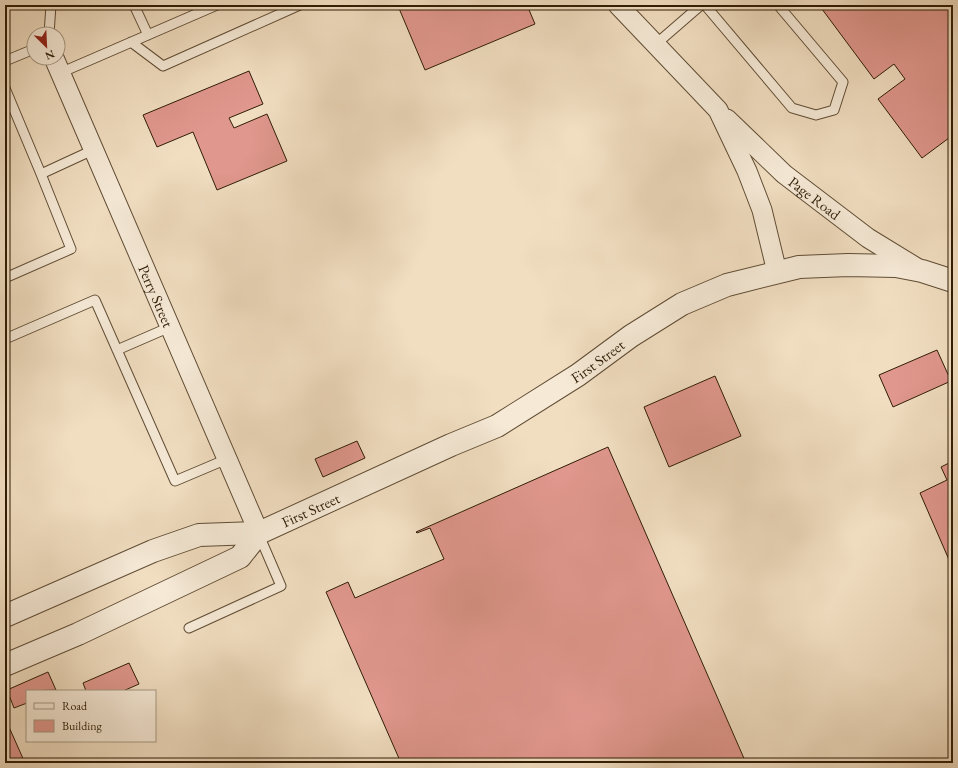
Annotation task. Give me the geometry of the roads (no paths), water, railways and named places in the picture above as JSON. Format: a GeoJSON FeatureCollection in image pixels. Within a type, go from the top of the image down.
{"type":"FeatureCollection","features":[{"type":"Feature","properties":{"kind":"street","name":"Page Road"},"geometry":{"type":"LineString","coordinates":[[618,5],[718,110],[784,174],[868,238],[922,271]]}},
{"type":"Feature","properties":{"kind":"street","name":"Perry Street"},"geometry":{"type":"LineString","coordinates":[[57,66],[259,533]]}},
{"type":"Feature","properties":{"kind":"street","name":"Page Road"},"geometry":{"type":"LineString","coordinates":[[718,110],[747,171],[762,210],[777,272]]}},
{"type":"Feature","properties":{"kind":"street","name":"First Street"},"geometry":{"type":"LineString","coordinates":[[5,616],[153,551],[199,535],[259,533],[451,445],[498,426],[578,375],[631,336],[682,304],[727,285],[800,267],[848,265],[896,266],[922,271],[953,281]]}},
{"type":"Feature","properties":{"kind":"street","name":"First Street"},"geometry":{"type":"LineString","coordinates":[[5,665],[78,634],[240,557],[259,533]]}},
{"type":"Feature","properties":{"kind":"lane"},"geometry":{"type":"LineString","coordinates":[[50,26],[52,5]]}},
{"type":"Feature","properties":{"kind":"lane"},"geometry":{"type":"LineString","coordinates":[[134,5],[148,35]]}},
{"type":"Feature","properties":{"kind":"lane"},"geometry":{"type":"LineString","coordinates":[[66,63],[131,42],[217,5]]}},
{"type":"Feature","properties":{"kind":"lane"},"geometry":{"type":"LineString","coordinates":[[131,42],[163,66],[300,5]]}},
{"type":"Feature","properties":{"kind":"lane"},"geometry":{"type":"LineString","coordinates":[[656,44],[702,5]]}},
{"type":"Feature","properties":{"kind":"lane"},"geometry":{"type":"LineString","coordinates":[[705,5],[792,108],[816,115],[834,110],[843,82],[778,5]]}},
{"type":"Feature","properties":{"kind":"lane"},"geometry":{"type":"LineString","coordinates":[[5,61],[26,52]]}},
{"type":"Feature","properties":{"kind":"lane"},"geometry":{"type":"LineString","coordinates":[[5,88],[71,249],[5,278]]}},
{"type":"Feature","properties":{"kind":"lane"},"geometry":{"type":"LineString","coordinates":[[41,174],[93,150]]}},
{"type":"Feature","properties":{"kind":"lane"},"geometry":{"type":"LineString","coordinates":[[5,339],[95,300],[175,481],[227,459]]}},
{"type":"Feature","properties":{"kind":"lane"},"geometry":{"type":"LineString","coordinates":[[117,350],[170,327]]}},
{"type":"Feature","properties":{"kind":"lane"},"geometry":{"type":"LineString","coordinates":[[189,628],[281,586],[259,533]]}}]}
